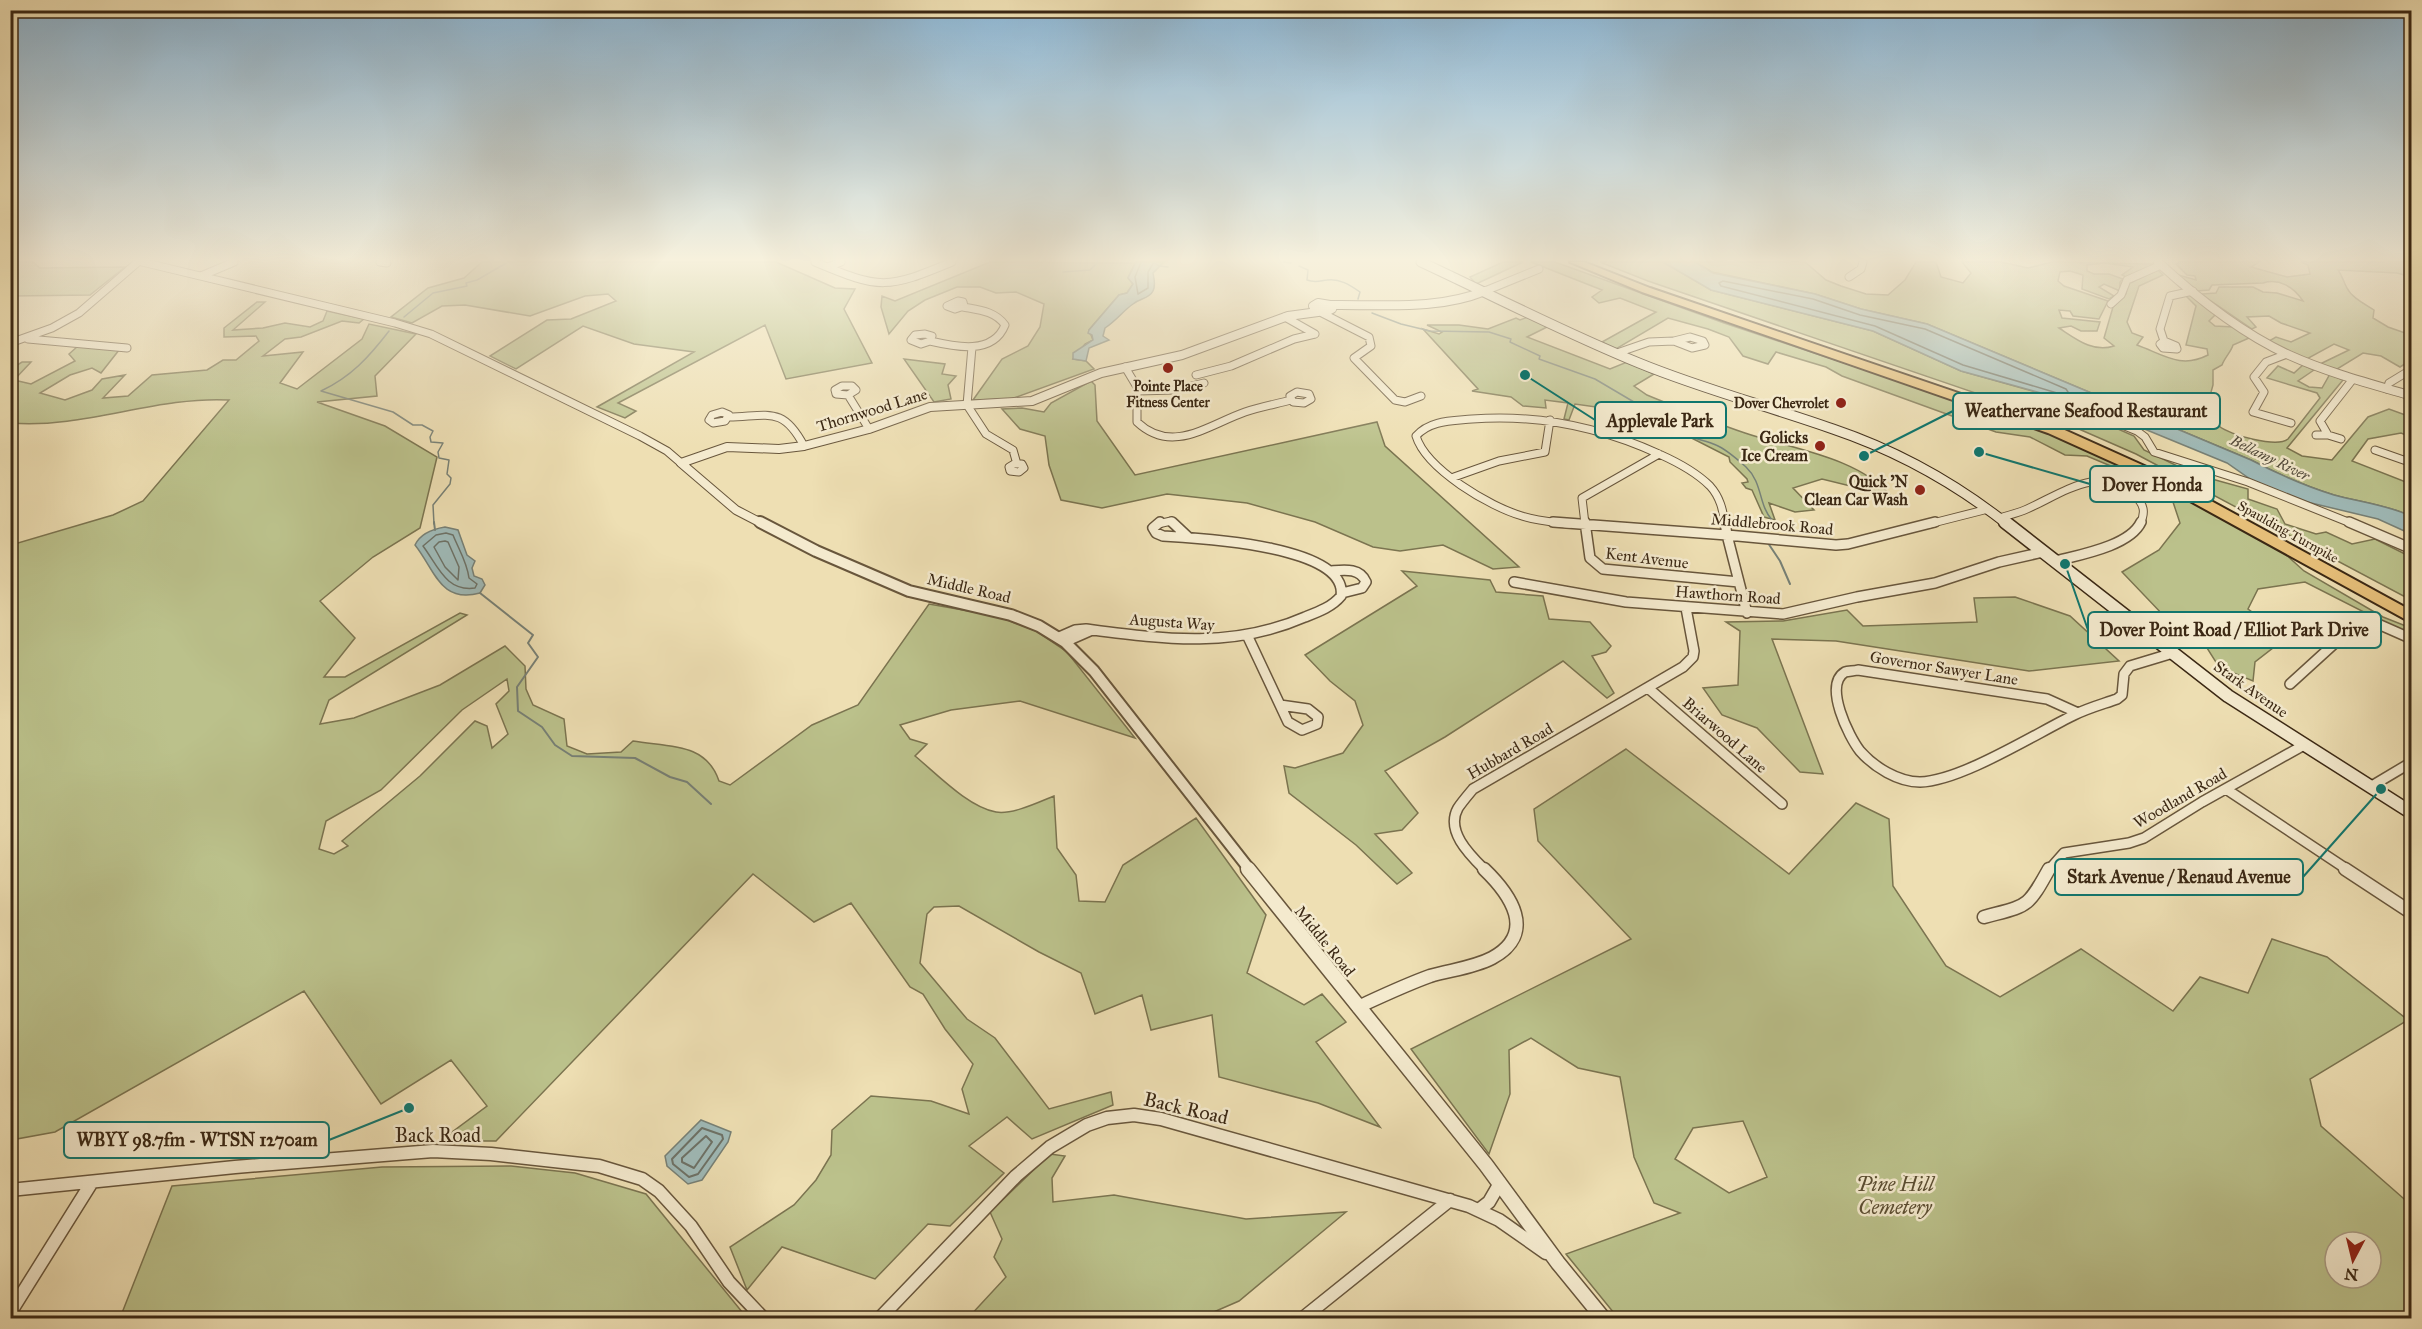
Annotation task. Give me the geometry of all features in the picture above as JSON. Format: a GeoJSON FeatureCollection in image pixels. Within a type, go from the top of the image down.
{"type":"FeatureCollection","features":[{"type":"Feature","properties":{"kind":"highway","name":"Spaulding Turnpike"},"geometry":{"type":"LineString","coordinates":[[1745,324],[2053,430],[2155,476],[2412,618]]}},
{"type":"Feature","properties":{"kind":"highway","name":"Spaulding Turnpike"},"geometry":{"type":"LineString","coordinates":[[1765,324],[2007,406],[2103,444],[2218,501],[2412,608]]}},
{"type":"Feature","properties":{"kind":"main road","name":"Stark Avenue"},"geometry":{"type":"LineString","coordinates":[[1555,324],[1617,353],[1694,384],[1823,424],[1902,458],[1958,489],[2000,518],[2228,696],[2412,813]]}},
{"type":"Feature","properties":{"kind":"street"},"geometry":{"type":"LineString","coordinates":[[10,343],[59,324]]}},
{"type":"Feature","properties":{"kind":"street","name":"Middle Road"},"geometry":{"type":"LineString","coordinates":[[396,324],[432,334],[640,436],[667,451],[711,491],[736,510],[850,567],[928,597],[1011,615],[1039,626],[1062,640],[1094,671],[1272,901],[1500,1183],[1558,1263],[1603,1318]]}},
{"type":"Feature","properties":{"kind":"street"},"geometry":{"type":"LineString","coordinates":[[930,341],[972,347],[996,339],[1004,330],[1004,324]]}},
{"type":"Feature","properties":{"kind":"street","name":"Thornwood Lane"},"geometry":{"type":"LineString","coordinates":[[681,463],[727,447],[778,449],[804,446],[869,429],[924,408],[1032,401],[1094,375],[1196,351],[1267,324]]}},
{"type":"Feature","properties":{"kind":"street"},"geometry":{"type":"LineString","coordinates":[[1138,391],[1175,390],[1204,383],[1196,375],[1236,364],[1294,339],[1315,334],[1297,324]]}},
{"type":"Feature","properties":{"kind":"street"},"geometry":{"type":"LineString","coordinates":[[1344,324],[1370,340],[1369,348],[1354,358],[1395,400],[1405,402],[1421,396]]}},
{"type":"Feature","properties":{"kind":"street"},"geometry":{"type":"LineString","coordinates":[[2162,324],[2160,329],[2164,341]]}},
{"type":"Feature","properties":{"kind":"street"},"geometry":{"type":"LineString","coordinates":[[2238,324],[2287,354],[2353,379],[2412,396]]}},
{"type":"Feature","properties":{"kind":"street"},"geometry":{"type":"LineString","coordinates":[[23,339],[126,348]]}},
{"type":"Feature","properties":{"kind":"street"},"geometry":{"type":"LineString","coordinates":[[1617,353],[1647,341],[1673,341]]}},
{"type":"Feature","properties":{"kind":"street"},"geometry":{"type":"LineString","coordinates":[[972,347],[967,405],[988,436],[1013,450],[1017,464]]}},
{"type":"Feature","properties":{"kind":"street"},"geometry":{"type":"LineString","coordinates":[[2287,354],[2266,363],[2254,377],[2264,392],[2253,412],[2291,423]]}},
{"type":"Feature","properties":{"kind":"street"},"geometry":{"type":"LineString","coordinates":[[1125,367],[1135,380],[1138,391],[1137,419],[1139,425],[1149,432],[1171,437],[1194,434],[1245,412],[1291,400]]}},
{"type":"Feature","properties":{"kind":"street"},"geometry":{"type":"LineString","coordinates":[[2387,389],[2389,383],[2412,369]]}},
{"type":"Feature","properties":{"kind":"street"},"geometry":{"type":"LineString","coordinates":[[2328,435],[2320,421],[2353,379]]}},
{"type":"Feature","properties":{"kind":"street"},"geometry":{"type":"LineString","coordinates":[[848,395],[869,429]]}},
{"type":"Feature","properties":{"kind":"street"},"geometry":{"type":"LineString","coordinates":[[2069,403],[2137,431],[2145,436],[2154,452],[2241,479],[2297,503],[2381,534],[2412,549]]}},
{"type":"Feature","properties":{"kind":"street"},"geometry":{"type":"LineString","coordinates":[[729,417],[767,417],[785,420],[792,425],[804,446]]}},
{"type":"Feature","properties":{"kind":"street","name":"Middlebrook Road"},"geometry":{"type":"LineString","coordinates":[[1550,420],[1478,418],[1445,422],[1422,429],[1416,436],[1419,448],[1483,500],[1513,514],[1536,520],[1840,545],[1988,509]]}},
{"type":"Feature","properties":{"kind":"street"},"geometry":{"type":"LineString","coordinates":[[1454,477],[1499,461],[1545,452],[1550,420],[1602,431],[1659,454],[1699,477],[1714,491],[1721,504],[1747,614]]}},
{"type":"Feature","properties":{"kind":"street"},"geometry":{"type":"LineString","coordinates":[[2316,435],[2328,435],[2341,439]]}},
{"type":"Feature","properties":{"kind":"street"},"geometry":{"type":"LineString","coordinates":[[2375,450],[2408,462],[2412,454]]}},
{"type":"Feature","properties":{"kind":"street","name":"Kent Avenue"},"geometry":{"type":"LineString","coordinates":[[1659,454],[1584,495],[1581,503],[1593,564],[1601,569],[1740,582]]}},
{"type":"Feature","properties":{"kind":"street"},"geometry":{"type":"LineString","coordinates":[[2000,518],[2024,511],[2088,480],[2113,483],[2134,493],[2142,502],[2143,516],[2134,530],[2124,539],[2107,547],[2056,561]]}},
{"type":"Feature","properties":{"kind":"street","name":"Augusta Way"},"geometry":{"type":"LineString","coordinates":[[1062,640],[1095,630],[1167,640],[1219,641],[1248,638],[1299,621],[1336,602],[1342,593],[1362,588],[1366,582],[1364,577],[1353,570],[1330,572],[1283,549],[1262,544],[1188,537]]}},
{"type":"Feature","properties":{"kind":"street","name":"Hawthorn Road"},"geometry":{"type":"LineString","coordinates":[[1514,582],[1602,598],[1775,615],[1941,582],[1998,562],[2043,552]]}},
{"type":"Feature","properties":{"kind":"street"},"geometry":{"type":"LineString","coordinates":[[1330,572],[1341,584],[1342,593]]}},
{"type":"Feature","properties":{"kind":"street","name":"Hubbard Road"},"geometry":{"type":"LineString","coordinates":[[1358,1007],[1427,977],[1482,962],[1502,951],[1514,935],[1516,926],[1512,900],[1463,849],[1456,831],[1458,806],[1473,789],[1683,667],[1693,657],[1694,645],[1686,608]]}},
{"type":"Feature","properties":{"kind":"street"},"geometry":{"type":"LineString","coordinates":[[2290,684],[2354,625],[2372,623],[2412,639]]}},
{"type":"Feature","properties":{"kind":"street"},"geometry":{"type":"LineString","coordinates":[[1248,638],[1280,705]]}},
{"type":"Feature","properties":{"kind":"street","name":"Governor Sawyer Lane"},"geometry":{"type":"LineString","coordinates":[[2078,713],[2047,699],[1858,670],[1843,673],[1837,680],[1836,687],[1845,724],[1860,750],[1887,772],[1919,782],[1929,782],[1948,776],[2078,713],[2122,695],[2124,674],[2130,666],[2173,653]]}},
{"type":"Feature","properties":{"kind":"street","name":"Briarwood Lane"},"geometry":{"type":"LineString","coordinates":[[1648,688],[1782,804]]}},
{"type":"Feature","properties":{"kind":"street","name":"Woodland Road"},"geometry":{"type":"LineString","coordinates":[[1984,917],[2013,910],[2032,900],[2052,864],[2064,853],[2137,842],[2304,745]]}},
{"type":"Feature","properties":{"kind":"street"},"geometry":{"type":"LineString","coordinates":[[2370,787],[2412,762]]}},
{"type":"Feature","properties":{"kind":"street"},"geometry":{"type":"LineString","coordinates":[[2226,789],[2412,913]]}},
{"type":"Feature","properties":{"kind":"street","name":"Back Road"},"geometry":{"type":"LineString","coordinates":[[880,1318],[974,1220],[1043,1153],[1073,1132],[1106,1118],[1131,1114],[1161,1119],[1480,1209],[1508,1226],[1558,1263]]}},
{"type":"Feature","properties":{"kind":"street","name":"Back Road"},"geometry":{"type":"LineString","coordinates":[[10,1190],[433,1151],[491,1154],[599,1166],[642,1179],[659,1191],[691,1226],[729,1282],[763,1318]]}},
{"type":"Feature","properties":{"kind":"street"},"geometry":{"type":"LineString","coordinates":[[10,1313],[92,1182]]}},
{"type":"Feature","properties":{"kind":"street"},"geometry":{"type":"LineString","coordinates":[[1480,1209],[1490,1202],[1500,1183]]}},
{"type":"Feature","properties":{"kind":"street"},"geometry":{"type":"LineString","coordinates":[[1303,1318],[1450,1200]]}},
{"type":"Feature","properties":{"kind":"green space"},"geometry":{"type":"Polygon","coordinates":[[[229,324],[240,324],[233,330],[281,324],[310,327],[316,324],[334,324],[301,337],[285,339],[263,356],[303,352],[280,383],[297,389],[362,339],[369,324],[416,334],[375,376],[377,396],[317,402],[385,426],[437,457],[420,528],[373,557],[320,601],[355,638],[324,677],[345,677],[460,613],[467,615],[329,700],[320,724],[354,718],[440,685],[505,646],[525,666],[526,689],[533,705],[564,719],[567,746],[587,754],[621,752],[633,741],[672,746],[695,753],[705,759],[713,768],[719,781],[730,785],[812,725],[858,705],[929,604],[997,616],[1036,631],[1067,652],[1135,738],[1020,701],[951,710],[900,725],[910,739],[927,744],[915,756],[964,797],[985,809],[996,812],[1017,810],[1054,796],[1057,848],[1076,875],[1079,901],[1105,902],[1123,865],[1196,818],[1266,915],[1247,973],[1304,1005],[1322,994],[1346,1022],[1316,1042],[1380,1127],[1318,1103],[1219,1077],[1212,1015],[1151,1030],[1142,995],[1095,1014],[1081,973],[1039,952],[959,906],[934,907],[927,914],[920,963],[967,1019],[995,1038],[1049,1109],[1111,1092],[1113,1105],[1032,1139],[1007,1117],[969,1146],[1004,1173],[950,1226],[928,1224],[875,1279],[782,1247],[747,1290],[730,1247],[794,1205],[816,1180],[831,1155],[832,1130],[871,1096],[931,1101],[969,1114],[962,1089],[973,1064],[945,1029],[923,994],[910,987],[851,903],[814,922],[753,874],[496,1141],[440,1141],[487,1106],[451,1060],[381,1104],[304,991],[55,1132],[11,1140],[11,545],[113,515],[143,501],[229,400],[174,403],[38,424],[11,423],[11,369],[22,362],[31,362],[14,380],[31,384],[75,361],[69,354],[78,346],[119,350],[101,373],[92,368],[70,375],[40,393],[65,400],[92,390],[102,379],[125,375],[103,398],[128,396],[152,375],[207,370],[223,360],[236,360],[259,341],[256,336],[224,337],[224,328],[229,324]],[[507,679],[462,710],[381,790],[326,821],[319,849],[334,854],[348,846],[342,841],[420,776],[475,721],[487,726],[492,748],[508,734],[496,704],[509,691],[507,679]]]}},
{"type":"Feature","properties":{"kind":"green space"},"geometry":{"type":"Polygon","coordinates":[[[541,324],[852,324],[872,363],[786,379],[765,325],[618,403],[636,411],[625,418],[597,407],[694,352],[634,344],[583,326],[516,369],[490,356],[541,324]]]}},
{"type":"Feature","properties":{"kind":"green space"},"geometry":{"type":"Polygon","coordinates":[[[886,324],[897,324],[889,334],[886,324]]]}},
{"type":"Feature","properties":{"kind":"green space"},"geometry":{"type":"Polygon","coordinates":[[[1041,324],[1094,324],[1089,330],[1093,340],[1085,344],[1073,359],[1086,361],[1094,369],[1011,399],[973,400],[1002,359],[1028,346],[1041,324]]]}},
{"type":"Feature","properties":{"kind":"green space"},"geometry":{"type":"Polygon","coordinates":[[[1501,324],[1551,325],[1527,337],[1610,369],[1627,362],[1654,374],[1634,386],[1647,395],[1733,429],[1843,463],[1877,483],[1891,496],[1822,479],[1793,488],[1814,510],[1795,512],[1769,503],[1775,520],[1764,517],[1752,490],[1746,488],[1742,483],[1748,482],[1747,479],[1730,462],[1729,457],[1664,424],[1625,411],[1575,404],[1569,420],[1564,419],[1568,403],[1545,400],[1546,408],[1523,406],[1511,397],[1472,391],[1478,389],[1423,329],[1439,334],[1442,332],[1427,325],[1459,325],[1488,329],[1501,324]]]}},
{"type":"Feature","properties":{"kind":"green space"},"geometry":{"type":"Polygon","coordinates":[[[1634,324],[1658,324],[1616,349],[1602,342],[1634,324]]]}},
{"type":"Feature","properties":{"kind":"green space"},"geometry":{"type":"Polygon","coordinates":[[[1690,324],[1727,324],[2022,422],[2106,457],[2178,493],[2284,553],[2304,571],[2383,617],[2411,628],[2411,636],[2305,582],[2258,589],[2248,609],[2287,637],[2255,662],[2253,681],[2219,667],[2202,640],[2164,616],[2122,572],[2159,550],[2180,523],[2173,502],[2137,482],[2125,472],[2087,456],[2065,455],[2030,437],[1996,432],[1842,376],[1826,367],[1776,352],[1768,364],[1743,356],[1729,337],[1690,324]]]}},
{"type":"Feature","properties":{"kind":"green space"},"geometry":{"type":"Polygon","coordinates":[[[1774,324],[1845,324],[1873,331],[1961,371],[2068,401],[2089,412],[2084,414],[2134,436],[2144,450],[2194,474],[2248,489],[2248,499],[2277,509],[2285,524],[2316,534],[2326,532],[2352,544],[2375,539],[2411,557],[2411,600],[2136,454],[2072,426],[1774,324]]]}},
{"type":"Feature","properties":{"kind":"green space"},"geometry":{"type":"Polygon","coordinates":[[[1927,324],[2099,324],[2097,331],[2081,331],[2071,326],[2059,328],[2085,344],[2106,348],[2114,346],[2104,338],[2108,324],[2128,324],[2132,333],[2143,337],[2137,345],[2181,361],[2208,355],[2207,349],[2186,345],[2191,324],[2234,327],[2249,338],[2233,345],[2222,365],[2213,370],[2213,385],[2206,410],[2215,423],[2224,430],[2264,441],[2274,442],[2288,439],[2320,398],[2317,393],[2267,378],[2278,366],[2294,373],[2303,365],[2314,370],[2298,381],[2309,387],[2322,388],[2330,374],[2343,380],[2287,448],[2302,456],[2332,460],[2368,417],[2389,409],[2411,417],[2411,437],[2401,433],[2368,439],[2352,461],[2411,484],[2411,516],[2302,484],[2251,460],[1927,324]]]}},
{"type":"Feature","properties":{"kind":"green space"},"geometry":{"type":"Polygon","coordinates":[[[2245,324],[2253,324],[2256,327],[2252,329],[2245,324]]]}},
{"type":"Feature","properties":{"kind":"green space"},"geometry":{"type":"Polygon","coordinates":[[[2284,324],[2383,324],[2411,335],[2411,360],[2400,367],[2381,356],[2363,353],[2334,371],[2318,365],[2349,350],[2334,344],[2305,360],[2269,341],[2276,337],[2291,342],[2310,333],[2284,324]]]}},
{"type":"Feature","properties":{"kind":"green space"},"geometry":{"type":"Polygon","coordinates":[[[904,359],[945,364],[942,374],[956,376],[948,385],[951,399],[934,402],[904,359]]]}},
{"type":"Feature","properties":{"kind":"green space"},"geometry":{"type":"Polygon","coordinates":[[[1091,381],[1095,385],[1097,421],[1135,475],[1377,422],[1385,446],[1519,567],[1493,569],[1443,545],[1400,551],[1373,547],[1315,522],[1247,503],[1167,494],[1102,508],[1061,500],[1049,465],[1045,436],[1020,429],[1002,409],[1022,408],[1044,412],[1051,403],[1091,381]]]}},
{"type":"Feature","properties":{"kind":"green space"},"geometry":{"type":"Polygon","coordinates":[[[1402,571],[1490,580],[1496,592],[1543,596],[1549,619],[1590,622],[1611,646],[1606,652],[1592,656],[1614,693],[1607,698],[1563,661],[1445,737],[1385,771],[1418,813],[1402,830],[1375,834],[1412,873],[1397,884],[1356,845],[1289,793],[1284,766],[1295,768],[1343,753],[1363,725],[1355,701],[1330,681],[1305,655],[1417,586],[1402,571]]]}},
{"type":"Feature","properties":{"kind":"green space"},"geometry":{"type":"Polygon","coordinates":[[[2015,597],[2070,616],[2119,661],[2029,671],[1836,641],[1772,639],[1823,774],[1800,772],[1757,728],[1722,715],[1703,688],[1738,685],[1740,631],[1726,622],[1783,621],[1847,610],[1863,626],[1977,622],[1974,598],[2015,597]]]}},
{"type":"Feature","properties":{"kind":"green space","name":"Pine Hill Cemetery"},"geometry":{"type":"Polygon","coordinates":[[[1626,749],[1789,874],[1856,803],[1889,819],[1893,886],[1946,966],[2000,997],[2081,949],[2173,1011],[2200,977],[2248,993],[2272,939],[2327,957],[2408,1020],[2310,1079],[2321,1126],[2411,1205],[2411,1318],[1618,1318],[1566,1254],[1680,1213],[1654,1203],[1634,1157],[1620,1077],[1578,1068],[1531,1038],[1509,1050],[1510,1094],[1489,1154],[1411,1049],[1631,939],[1538,841],[1534,809],[1626,749]],[[1743,1121],[1693,1128],[1675,1159],[1729,1193],[1767,1177],[1743,1121]]]}},
{"type":"Feature","properties":{"kind":"green space"},"geometry":{"type":"Polygon","coordinates":[[[1050,1154],[1065,1156],[1052,1178],[1053,1202],[1114,1195],[1246,1219],[1346,1212],[1239,1301],[1200,1318],[968,1318],[1006,1277],[994,1257],[1002,1239],[990,1212],[1050,1154]]]}},
{"type":"Feature","properties":{"kind":"green space"},"geometry":{"type":"Polygon","coordinates":[[[511,1166],[575,1173],[646,1194],[747,1318],[120,1318],[172,1186],[382,1167],[511,1166]]]}},
{"type":"Feature","properties":{"kind":"water"},"geometry":{"type":"Polygon","coordinates":[[[1094,324],[1110,324],[1105,328],[1103,336],[1109,340],[1089,348],[1086,361],[1073,359],[1073,353],[1093,340],[1092,335],[1088,333],[1094,324]]]}},
{"type":"Feature","properties":{"kind":"water","name":"Bellamy River"},"geometry":{"type":"Polygon","coordinates":[[[1845,324],[1927,324],[2251,460],[2302,484],[2334,495],[2402,512],[2411,516],[2411,534],[2378,519],[2307,502],[2253,481],[2227,463],[2125,421],[2081,404],[1961,371],[1873,331],[1845,324]]]}},
{"type":"Feature","properties":{"kind":"water"},"geometry":{"type":"Polygon","coordinates":[[[445,527],[458,530],[467,555],[475,561],[472,568],[474,576],[482,579],[485,585],[480,593],[456,594],[447,589],[415,545],[427,533],[445,527]]]}},
{"type":"Feature","properties":{"kind":"water"},"geometry":{"type":"Polygon","coordinates":[[[701,1120],[731,1132],[728,1142],[702,1180],[688,1184],[667,1166],[665,1156],[701,1120]]]}},
{"type":"Feature","properties":{"kind":"waterway"},"geometry":{"type":"LineString","coordinates":[[1401,324],[1430,331],[1489,332],[1511,339],[1510,342],[1540,356],[1539,359],[1595,379],[1682,432],[1724,449],[1751,473],[1764,507],[1772,520]]}},
{"type":"Feature","properties":{"kind":"waterway"},"geometry":{"type":"LineString","coordinates":[[389,331],[359,366],[321,391],[393,412],[413,425],[422,425],[433,431],[430,437],[431,442],[443,443],[438,452],[439,458],[449,460],[447,474],[451,478],[450,484],[433,505],[434,524]]}},
{"type":"Feature","properties":{"kind":"waterway"},"geometry":{"type":"LineString","coordinates":[[434,522],[435,530]]}},
{"type":"Feature","properties":{"kind":"waterway"},"geometry":{"type":"LineString","coordinates":[[1768,543],[1780,561],[1790,584]]}},
{"type":"Feature","properties":{"kind":"waterway"},"geometry":{"type":"LineString","coordinates":[[480,593],[533,635],[528,643],[538,657],[517,687],[518,711],[542,727],[555,745],[572,756],[635,758],[670,777],[687,782],[711,804]]}},
{"type":"Feature","properties":{"kind":"place","name":"Pointe Place Fitness Center"},"geometry":{"type":"Point","coordinates":[1168,368]}},
{"type":"Feature","properties":{"kind":"place","name":"Applevale Park"},"geometry":{"type":"Point","coordinates":[1525,375]}},
{"type":"Feature","properties":{"kind":"place","name":"Dover Chevrolet"},"geometry":{"type":"Point","coordinates":[1841,403]}},
{"type":"Feature","properties":{"kind":"place","name":"Golicks Ice Cream"},"geometry":{"type":"Point","coordinates":[1820,446]}},
{"type":"Feature","properties":{"kind":"place","name":"Dover Honda"},"geometry":{"type":"Point","coordinates":[1979,452]}},
{"type":"Feature","properties":{"kind":"place","name":"Weathervane Seafood Restaurant"},"geometry":{"type":"Point","coordinates":[1864,456]}},
{"type":"Feature","properties":{"kind":"place","name":"Quick 'N Clean Car Wash"},"geometry":{"type":"Point","coordinates":[1920,490]}},
{"type":"Feature","properties":{"kind":"place","name":"Dover Point Road / Elliot Park Drive"},"geometry":{"type":"Point","coordinates":[2065,564]}},
{"type":"Feature","properties":{"kind":"place","name":"Stark Avenue / Renaud Avenue"},"geometry":{"type":"Point","coordinates":[2381,789]}},
{"type":"Feature","properties":{"kind":"place","name":"WBYY 98.7fm - WTSN 1270am"},"geometry":{"type":"Point","coordinates":[409,1108]}}]}
